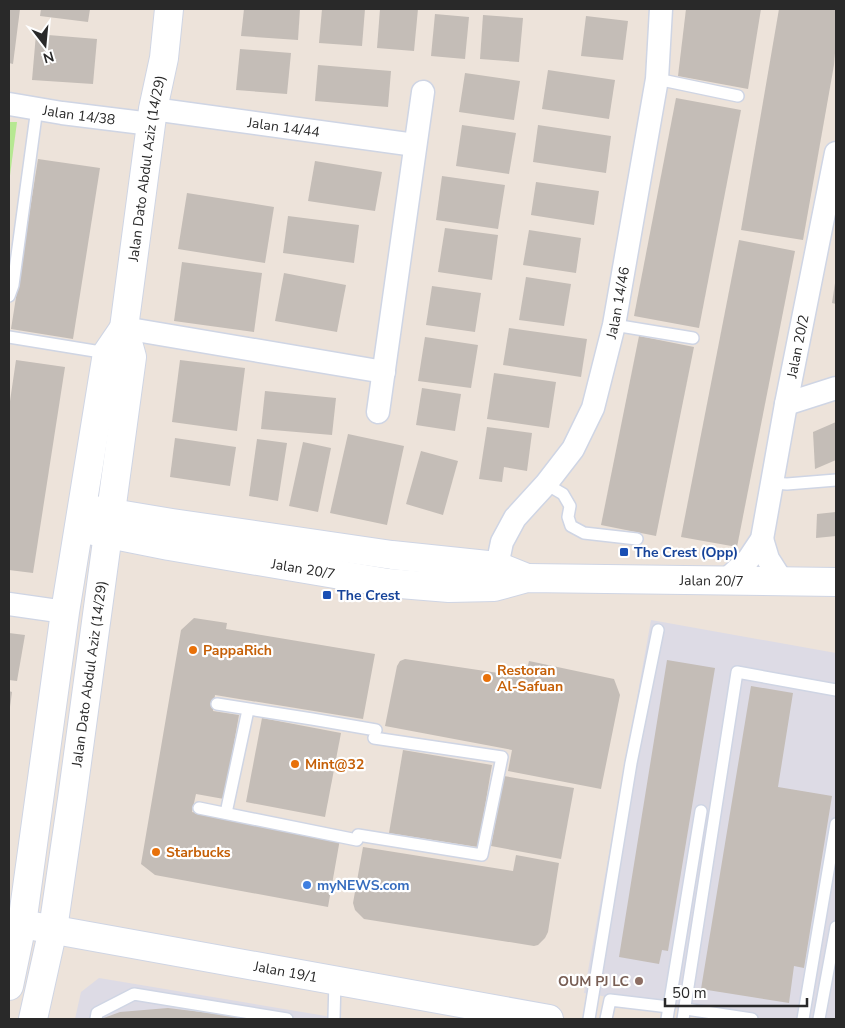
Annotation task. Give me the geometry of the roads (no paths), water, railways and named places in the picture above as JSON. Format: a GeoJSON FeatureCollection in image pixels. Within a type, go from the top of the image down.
{"type":"FeatureCollection","features":[{"type":"Feature","properties":{"kind":"street","name":"Jalan Dato Abdul Aziz (14/29)"},"geometry":{"type":"LineString","coordinates":[[33,1019],[53,929],[102,581],[132,357],[124,328],[152,117],[164,58],[169,9]]}},
{"type":"Feature","properties":{"kind":"street","name":"Jalan 14/46"},"geometry":{"type":"LineString","coordinates":[[497,566],[502,542],[515,518],[546,484],[573,449],[593,408],[614,324],[657,79],[661,9]]}},
{"type":"Feature","properties":{"kind":"street"},"geometry":{"type":"LineString","coordinates":[[378,412],[422,92]]}},
{"type":"Feature","properties":{"kind":"street","name":"Jalan 14/38"},"geometry":{"type":"LineString","coordinates":[[9,104],[36,108],[152,117]]}},
{"type":"Feature","properties":{"kind":"street","name":"Jalan 14/44"},"geometry":{"type":"LineString","coordinates":[[152,117],[415,145]]}},
{"type":"Feature","properties":{"kind":"street","name":"Jalan 20/2"},"geometry":{"type":"LineString","coordinates":[[726,580],[748,560],[762,539],[786,404],[836,154]]}},
{"type":"Feature","properties":{"kind":"street","name":"Jalan Dato Abdul Aziz (14/29)"},"geometry":{"type":"LineString","coordinates":[[9,986],[22,924],[65,612],[107,353],[124,328]]}},
{"type":"Feature","properties":{"kind":"street"},"geometry":{"type":"LineString","coordinates":[[124,328],[384,372]]}},
{"type":"Feature","properties":{"kind":"street"},"geometry":{"type":"LineString","coordinates":[[786,404],[836,388]]}},
{"type":"Feature","properties":{"kind":"street"},"geometry":{"type":"LineString","coordinates":[[102,581],[112,566],[123,556],[147,549],[171,535],[142,510],[129,493],[118,452]]}},
{"type":"Feature","properties":{"kind":"street","name":"Jalan 20/7"},"geometry":{"type":"LineString","coordinates":[[81,518],[171,535],[388,583],[449,588],[494,588],[527,578],[836,582]]}},
{"type":"Feature","properties":{"kind":"street","name":"Jalan 20/7"},"geometry":{"type":"LineString","coordinates":[[171,535],[497,566],[527,578]]}},
{"type":"Feature","properties":{"kind":"street","name":"Jalan 20/2"},"geometry":{"type":"LineString","coordinates":[[762,539],[768,559],[782,581]]}},
{"type":"Feature","properties":{"kind":"street"},"geometry":{"type":"LineString","coordinates":[[9,604],[65,612]]}},
{"type":"Feature","properties":{"kind":"street","name":"Jalan 19/1"},"geometry":{"type":"LineString","coordinates":[[22,924],[542,1019]]}},
{"type":"Feature","properties":{"kind":"lane"},"geometry":{"type":"LineString","coordinates":[[657,79],[738,96]]}},
{"type":"Feature","properties":{"kind":"lane"},"geometry":{"type":"LineString","coordinates":[[9,296],[13,285],[36,108]]}},
{"type":"Feature","properties":{"kind":"lane"},"geometry":{"type":"LineString","coordinates":[[614,324],[693,338]]}},
{"type":"Feature","properties":{"kind":"lane"},"geometry":{"type":"LineString","coordinates":[[9,337],[107,353]]}},
{"type":"Feature","properties":{"kind":"lane"},"geometry":{"type":"LineString","coordinates":[[772,483],[788,484],[836,480]]}},
{"type":"Feature","properties":{"kind":"lane"},"geometry":{"type":"LineString","coordinates":[[546,484],[564,494],[570,506],[568,517],[571,526],[584,533],[637,539]]}},
{"type":"Feature","properties":{"kind":"lane"},"geometry":{"type":"LineString","coordinates":[[589,1019],[631,763],[658,630]]}},
{"type":"Feature","properties":{"kind":"lane"},"geometry":{"type":"LineString","coordinates":[[752,1019],[684,1014],[738,672],[836,690]]}},
{"type":"Feature","properties":{"kind":"lane"},"geometry":{"type":"LineString","coordinates":[[199,808],[357,837],[482,855],[502,758],[375,734],[312,719],[217,704]]}},
{"type":"Feature","properties":{"kind":"lane"},"geometry":{"type":"LineString","coordinates":[[226,813],[248,710]]}},
{"type":"Feature","properties":{"kind":"lane"},"geometry":{"type":"LineString","coordinates":[[667,1019],[701,811]]}},
{"type":"Feature","properties":{"kind":"lane"},"geometry":{"type":"LineString","coordinates":[[803,1019],[836,824]]}},
{"type":"Feature","properties":{"kind":"lane"},"geometry":{"type":"LineString","coordinates":[[819,1019],[836,927]]}},
{"type":"Feature","properties":{"kind":"lane"},"geometry":{"type":"LineString","coordinates":[[335,980],[335,1019]]}},
{"type":"Feature","properties":{"kind":"lane"},"geometry":{"type":"LineString","coordinates":[[96,1019],[97,1013],[134,994],[287,1019]]}},
{"type":"Feature","properties":{"kind":"lane"},"geometry":{"type":"LineString","coordinates":[[606,1019],[610,1000],[669,1007]]}},
{"type":"Feature","properties":{"kind":"place","name":"The Crest (Opp)"},"geometry":{"type":"Point","coordinates":[624,552]}},
{"type":"Feature","properties":{"kind":"place","name":"The Crest"},"geometry":{"type":"Point","coordinates":[327,595]}},
{"type":"Feature","properties":{"kind":"place","name":"PappaRich"},"geometry":{"type":"Point","coordinates":[193,650]}},
{"type":"Feature","properties":{"kind":"place","name":"Restoran Al-Safuan"},"geometry":{"type":"Point","coordinates":[487,678]}},
{"type":"Feature","properties":{"kind":"place","name":"Mint@32"},"geometry":{"type":"Point","coordinates":[295,764]}},
{"type":"Feature","properties":{"kind":"place","name":"Starbucks"},"geometry":{"type":"Point","coordinates":[156,852]}},
{"type":"Feature","properties":{"kind":"place","name":"myNEWS.com"},"geometry":{"type":"Point","coordinates":[307,885]}},
{"type":"Feature","properties":{"kind":"place","name":"OUM PJ LC"},"geometry":{"type":"Point","coordinates":[639,981]}}]}
